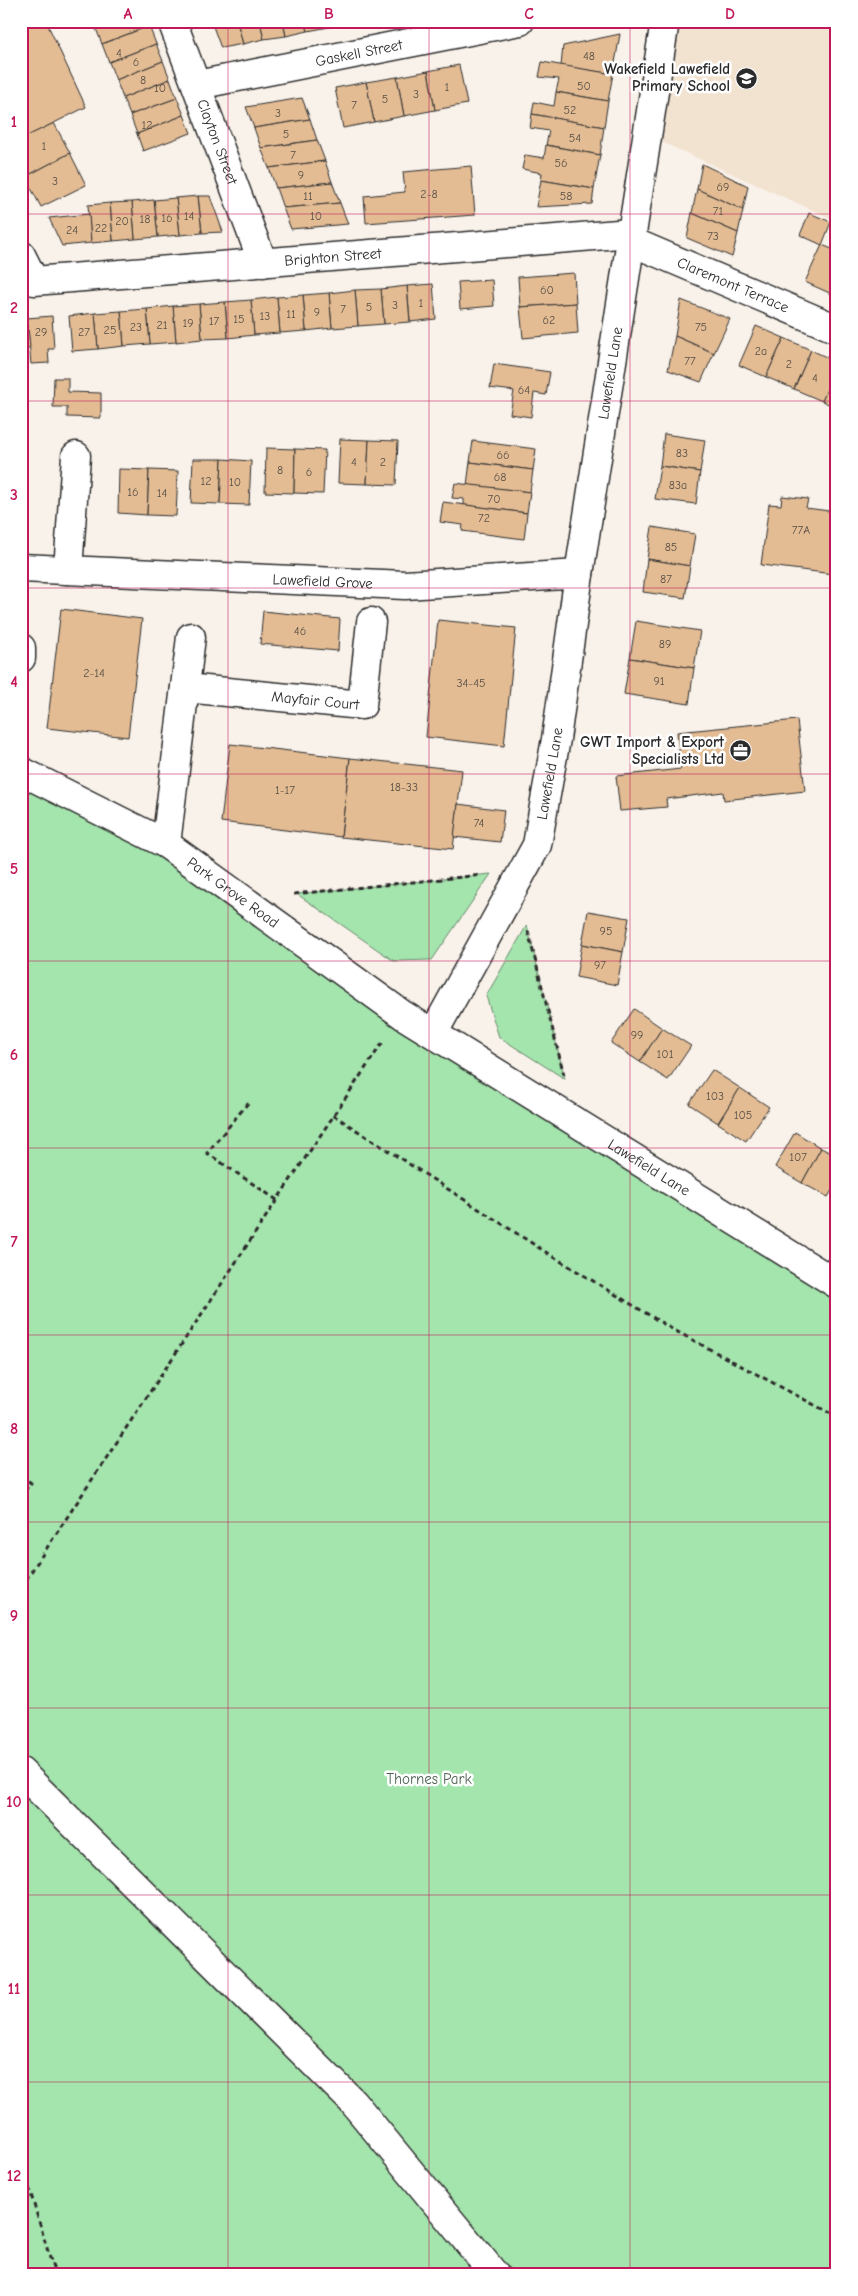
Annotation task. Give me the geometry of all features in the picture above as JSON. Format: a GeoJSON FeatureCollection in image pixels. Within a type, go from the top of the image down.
{"type":"FeatureCollection","features":[{"type":"Feature","properties":{"kind":"street","name":"Clayton Street"},"geometry":{"type":"LineString","coordinates":[[172,21],[263,263]]}},
{"type":"Feature","properties":{"kind":"street","name":"Gaskell Street"},"geometry":{"type":"LineString","coordinates":[[197,85],[520,21]]}},
{"type":"Feature","properties":{"kind":"street","name":"Lawefield Lane"},"geometry":{"type":"LineString","coordinates":[[664,21],[579,574],[556,739],[537,844],[434,1032],[837,1284]]}},
{"type":"Feature","properties":{"kind":"street","name":"Brighton Street"},"geometry":{"type":"LineString","coordinates":[[21,254],[34,281],[631,237]]}},
{"type":"Feature","properties":{"kind":"street","name":"Claremont Terrace"},"geometry":{"type":"LineString","coordinates":[[631,237],[837,329]]}},
{"type":"Feature","properties":{"kind":"street"},"geometry":{"type":"LineString","coordinates":[[68,570],[76,456]]}},
{"type":"Feature","properties":{"kind":"street","name":"Lawefield Grove"},"geometry":{"type":"LineString","coordinates":[[21,568],[405,585],[579,574]]}},
{"type":"Feature","properties":{"kind":"street","name":"Mayfair Court"},"geometry":{"type":"LineString","coordinates":[[184,688],[362,705],[371,622]]}},
{"type":"Feature","properties":{"kind":"street"},"geometry":{"type":"LineString","coordinates":[[166,844],[191,637]]}},
{"type":"Feature","properties":{"kind":"street"},"geometry":{"type":"LineString","coordinates":[[21,648],[21,658]]}},
{"type":"Feature","properties":{"kind":"street","name":"Park Grove Road"},"geometry":{"type":"LineString","coordinates":[[21,771],[166,844],[403,1015],[434,1032]]}},
{"type":"Feature","properties":{"kind":"street"},"geometry":{"type":"LineString","coordinates":[[21,1772],[353,2102],[495,2275]]}},
{"type":"Feature","properties":{"kind":"path"},"geometry":{"type":"LineString","coordinates":[[244,900],[520,876],[576,1122]]}},
{"type":"Feature","properties":{"kind":"path"},"geometry":{"type":"LineString","coordinates":[[21,1587],[333,1114],[403,1015]]}},
{"type":"Feature","properties":{"kind":"path"},"geometry":{"type":"LineString","coordinates":[[248,1103],[208,1153],[276,1200]]}},
{"type":"Feature","properties":{"kind":"path"},"geometry":{"type":"LineString","coordinates":[[333,1114],[544,1251],[672,1329],[837,1417]]}},
{"type":"Feature","properties":{"kind":"path"},"geometry":{"type":"LineString","coordinates":[[21,1475],[31,1483],[21,1495]]}},
{"type":"Feature","properties":{"kind":"path"},"geometry":{"type":"LineString","coordinates":[[21,2161],[55,2275]]}},
{"type":"Feature","properties":{"kind":"shaded area","name":"Wakefield Lawefield Primary School"},"geometry":{"type":"Polygon","coordinates":[[[665,21],[837,21],[837,221],[646,135],[665,21]]]}},
{"type":"Feature","properties":{"kind":"green space","name":"Thornes Park"},"geometry":{"type":"Polygon","coordinates":[[[21,771],[55,789],[837,1284],[837,2275],[21,2275],[21,771]]]}},
{"type":"Feature","properties":{"kind":"green space"},"geometry":{"type":"Polygon","coordinates":[[[491,874],[432,960],[394,961],[297,894],[491,874]]]}},
{"type":"Feature","properties":{"kind":"green space"},"geometry":{"type":"Polygon","coordinates":[[[527,925],[565,1079],[499,1037],[486,996],[527,925]]]}},
{"type":"Feature","properties":{"kind":"building"},"geometry":{"type":"Polygon","coordinates":[[[21,21],[46,21],[86,107],[26,137],[21,127],[21,21]]]}},
{"type":"Feature","properties":{"kind":"building"},"geometry":{"type":"Polygon","coordinates":[[[107,21],[147,21],[149,26],[102,44],[95,26],[107,21]]]}},
{"type":"Feature","properties":{"kind":"building"},"geometry":{"type":"Polygon","coordinates":[[[211,21],[237,21],[243,44],[221,48],[211,21]]]}},
{"type":"Feature","properties":{"kind":"building"},"geometry":{"type":"Polygon","coordinates":[[[237,21],[260,21],[264,39],[243,44],[237,21]]]}},
{"type":"Feature","properties":{"kind":"building"},"geometry":{"type":"Polygon","coordinates":[[[260,21],[283,21],[286,36],[264,39],[260,21]]]}},
{"type":"Feature","properties":{"kind":"building"},"geometry":{"type":"Polygon","coordinates":[[[283,21],[305,21],[308,31],[286,36],[283,21]]]}},
{"type":"Feature","properties":{"kind":"building"},"geometry":{"type":"Polygon","coordinates":[[[305,21],[328,21],[329,27],[308,31],[305,21]]]}},
{"type":"Feature","properties":{"kind":"building"},"geometry":{"type":"Polygon","coordinates":[[[328,21],[351,21],[351,23],[329,27],[328,21]]]}},
{"type":"Feature","properties":{"kind":"building"},"geometry":{"type":"Polygon","coordinates":[[[149,26],[156,44],[109,62],[102,44],[149,26]]]}},
{"type":"Feature","properties":{"kind":"building"},"geometry":{"type":"Polygon","coordinates":[[[620,34],[613,74],[561,66],[563,46],[620,34]]]}},
{"type":"Feature","properties":{"kind":"building"},"geometry":{"type":"Polygon","coordinates":[[[156,44],[163,61],[116,80],[109,62],[156,44]]]}},
{"type":"Feature","properties":{"kind":"building"},"geometry":{"type":"Polygon","coordinates":[[[163,61],[170,79],[123,98],[116,80],[163,61]]]}},
{"type":"Feature","properties":{"kind":"building"},"geometry":{"type":"Polygon","coordinates":[[[542,62],[613,74],[608,101],[556,92],[559,79],[539,77],[542,62]]]}},
{"type":"Feature","properties":{"kind":"building"},"geometry":{"type":"Polygon","coordinates":[[[459,65],[467,104],[435,110],[428,71],[459,65]]]}},
{"type":"Feature","properties":{"kind":"building"},"geometry":{"type":"Polygon","coordinates":[[[428,71],[435,110],[404,116],[397,77],[428,71]]]}},
{"type":"Feature","properties":{"kind":"building"},"geometry":{"type":"Polygon","coordinates":[[[397,77],[404,116],[374,122],[366,82],[397,77]]]}},
{"type":"Feature","properties":{"kind":"building"},"geometry":{"type":"Polygon","coordinates":[[[170,79],[177,98],[130,115],[123,98],[170,79]]]}},
{"type":"Feature","properties":{"kind":"building"},"geometry":{"type":"Polygon","coordinates":[[[366,82],[374,122],[343,128],[335,88],[366,82]]]}},
{"type":"Feature","properties":{"kind":"building"},"geometry":{"type":"Polygon","coordinates":[[[556,92],[608,101],[604,127],[532,114],[534,102],[554,106],[556,92]]]}},
{"type":"Feature","properties":{"kind":"building"},"geometry":{"type":"Polygon","coordinates":[[[177,98],[184,115],[137,134],[130,115],[177,98]]]}},
{"type":"Feature","properties":{"kind":"building"},"geometry":{"type":"Polygon","coordinates":[[[302,98],[310,119],[254,128],[246,107],[302,98]]]}},
{"type":"Feature","properties":{"kind":"building"},"geometry":{"type":"Polygon","coordinates":[[[532,114],[604,127],[600,155],[546,145],[549,131],[530,128],[532,114]]]}},
{"type":"Feature","properties":{"kind":"building"},"geometry":{"type":"Polygon","coordinates":[[[184,115],[191,133],[143,151],[137,134],[184,115]]]}},
{"type":"Feature","properties":{"kind":"building"},"geometry":{"type":"Polygon","coordinates":[[[310,119],[317,140],[261,148],[254,128],[310,119]]]}},
{"type":"Feature","properties":{"kind":"building"},"geometry":{"type":"Polygon","coordinates":[[[54,123],[70,153],[25,177],[21,169],[21,139],[54,123]]]}},
{"type":"Feature","properties":{"kind":"building"},"geometry":{"type":"Polygon","coordinates":[[[317,140],[325,161],[269,168],[261,148],[317,140]]]}},
{"type":"Feature","properties":{"kind":"building"},"geometry":{"type":"Polygon","coordinates":[[[546,145],[600,155],[594,189],[541,180],[542,173],[522,169],[525,155],[544,158],[546,145]]]}},
{"type":"Feature","properties":{"kind":"building"},"geometry":{"type":"Polygon","coordinates":[[[70,153],[86,185],[41,207],[25,177],[70,153]]]}},
{"type":"Feature","properties":{"kind":"building"},"geometry":{"type":"Polygon","coordinates":[[[325,161],[332,182],[276,188],[269,168],[325,161]]]}},
{"type":"Feature","properties":{"kind":"building"},"geometry":{"type":"Polygon","coordinates":[[[702,164],[748,186],[743,210],[697,189],[702,164]]]}},
{"type":"Feature","properties":{"kind":"building"},"geometry":{"type":"Polygon","coordinates":[[[471,166],[475,215],[366,223],[364,196],[405,192],[403,172],[471,166]]]}},
{"type":"Feature","properties":{"kind":"building"},"geometry":{"type":"Polygon","coordinates":[[[541,180],[594,189],[592,204],[536,207],[541,180]]]}},
{"type":"Feature","properties":{"kind":"building"},"geometry":{"type":"Polygon","coordinates":[[[332,182],[340,203],[283,208],[276,188],[332,182]]]}},
{"type":"Feature","properties":{"kind":"building"},"geometry":{"type":"Polygon","coordinates":[[[697,189],[743,210],[738,233],[692,213],[697,189]]]}},
{"type":"Feature","properties":{"kind":"building"},"geometry":{"type":"Polygon","coordinates":[[[198,196],[210,196],[223,232],[202,233],[198,196]]]}},
{"type":"Feature","properties":{"kind":"building"},"geometry":{"type":"Polygon","coordinates":[[[198,196],[202,233],[180,235],[176,198],[198,196]]]}},
{"type":"Feature","properties":{"kind":"building"},"geometry":{"type":"Polygon","coordinates":[[[176,198],[180,235],[158,237],[154,200],[176,198]]]}},
{"type":"Feature","properties":{"kind":"building"},"geometry":{"type":"Polygon","coordinates":[[[154,200],[158,237],[135,239],[132,202],[154,200]]]}},
{"type":"Feature","properties":{"kind":"building"},"geometry":{"type":"Polygon","coordinates":[[[132,202],[135,239],[113,241],[110,203],[132,202]]]}},
{"type":"Feature","properties":{"kind":"building"},"geometry":{"type":"Polygon","coordinates":[[[110,203],[113,241],[91,243],[88,205],[110,203]]]}},
{"type":"Feature","properties":{"kind":"building"},"geometry":{"type":"Polygon","coordinates":[[[340,203],[348,224],[291,229],[283,208],[340,203]]]}},
{"type":"Feature","properties":{"kind":"building"},"geometry":{"type":"Polygon","coordinates":[[[692,213],[738,233],[732,257],[687,238],[692,213]]]}},
{"type":"Feature","properties":{"kind":"building"},"geometry":{"type":"Polygon","coordinates":[[[809,213],[831,222],[822,245],[800,235],[809,213]]]}},
{"type":"Feature","properties":{"kind":"building"},"geometry":{"type":"Polygon","coordinates":[[[89,214],[91,243],[62,246],[49,218],[89,214]]]}},
{"type":"Feature","properties":{"kind":"building"},"geometry":{"type":"Polygon","coordinates":[[[822,245],[837,251],[837,289],[834,295],[805,282],[822,245]]]}},
{"type":"Feature","properties":{"kind":"building"},"geometry":{"type":"Polygon","coordinates":[[[574,273],[576,303],[520,307],[518,277],[574,273]]]}},
{"type":"Feature","properties":{"kind":"building"},"geometry":{"type":"Polygon","coordinates":[[[492,280],[494,306],[460,309],[458,282],[492,280]]]}},
{"type":"Feature","properties":{"kind":"building"},"geometry":{"type":"Polygon","coordinates":[[[433,284],[436,319],[410,322],[407,286],[433,284]]]}},
{"type":"Feature","properties":{"kind":"building"},"geometry":{"type":"Polygon","coordinates":[[[407,286],[410,322],[384,324],[381,289],[407,286]]]}},
{"type":"Feature","properties":{"kind":"building"},"geometry":{"type":"Polygon","coordinates":[[[381,289],[384,324],[358,326],[355,290],[381,289]]]}},
{"type":"Feature","properties":{"kind":"building"},"geometry":{"type":"Polygon","coordinates":[[[355,290],[358,326],[332,328],[329,293],[355,290]]]}},
{"type":"Feature","properties":{"kind":"building"},"geometry":{"type":"Polygon","coordinates":[[[329,293],[332,328],[306,331],[303,295],[329,293]]]}},
{"type":"Feature","properties":{"kind":"building"},"geometry":{"type":"Polygon","coordinates":[[[303,295],[306,331],[280,333],[277,297],[303,295]]]}},
{"type":"Feature","properties":{"kind":"building"},"geometry":{"type":"Polygon","coordinates":[[[277,297],[280,333],[254,335],[251,300],[277,297]]]}},
{"type":"Feature","properties":{"kind":"building"},"geometry":{"type":"Polygon","coordinates":[[[251,300],[254,335],[228,338],[225,302],[251,300]]]}},
{"type":"Feature","properties":{"kind":"building"},"geometry":{"type":"Polygon","coordinates":[[[681,300],[730,319],[714,353],[675,336],[681,300]]]}},
{"type":"Feature","properties":{"kind":"building"},"geometry":{"type":"Polygon","coordinates":[[[225,302],[228,338],[202,339],[199,304],[225,302]]]}},
{"type":"Feature","properties":{"kind":"building"},"geometry":{"type":"Polygon","coordinates":[[[576,303],[578,333],[523,338],[520,307],[576,303]]]}},
{"type":"Feature","properties":{"kind":"building"},"geometry":{"type":"Polygon","coordinates":[[[199,304],[202,339],[176,342],[173,306],[199,304]]]}},
{"type":"Feature","properties":{"kind":"building"},"geometry":{"type":"Polygon","coordinates":[[[21,306],[27,318],[21,322],[21,306]]]}},
{"type":"Feature","properties":{"kind":"building"},"geometry":{"type":"Polygon","coordinates":[[[173,306],[176,342],[150,344],[147,309],[173,306]]]}},
{"type":"Feature","properties":{"kind":"building"},"geometry":{"type":"Polygon","coordinates":[[[147,309],[150,344],[124,346],[121,311],[147,309]]]}},
{"type":"Feature","properties":{"kind":"building"},"geometry":{"type":"Polygon","coordinates":[[[121,311],[124,346],[98,349],[95,313],[121,311]]]}},
{"type":"Feature","properties":{"kind":"building"},"geometry":{"type":"Polygon","coordinates":[[[95,313],[98,349],[72,351],[69,316],[95,313]]]}},
{"type":"Feature","properties":{"kind":"building"},"geometry":{"type":"Polygon","coordinates":[[[52,316],[54,349],[48,349],[49,363],[31,364],[27,318],[52,316]]]}},
{"type":"Feature","properties":{"kind":"building"},"geometry":{"type":"Polygon","coordinates":[[[27,318],[30,347],[21,352],[21,322],[27,318]]]}},
{"type":"Feature","properties":{"kind":"building"},"geometry":{"type":"Polygon","coordinates":[[[756,326],[784,338],[766,377],[739,365],[756,326]]]}},
{"type":"Feature","properties":{"kind":"building"},"geometry":{"type":"Polygon","coordinates":[[[675,336],[714,353],[701,382],[668,370],[675,336]]]}},
{"type":"Feature","properties":{"kind":"building"},"geometry":{"type":"Polygon","coordinates":[[[784,338],[811,350],[794,389],[766,377],[784,338]]]}},
{"type":"Feature","properties":{"kind":"building"},"geometry":{"type":"Polygon","coordinates":[[[811,350],[837,362],[837,368],[822,401],[794,389],[811,350]]]}},
{"type":"Feature","properties":{"kind":"building"},"geometry":{"type":"Polygon","coordinates":[[[494,364],[550,372],[546,395],[534,393],[531,417],[510,414],[514,391],[490,388],[494,364]]]}},
{"type":"Feature","properties":{"kind":"building"},"geometry":{"type":"Polygon","coordinates":[[[837,368],[837,408],[822,401],[837,368]]]}},
{"type":"Feature","properties":{"kind":"building"},"geometry":{"type":"Polygon","coordinates":[[[54,378],[68,378],[68,392],[101,393],[101,418],[67,417],[67,407],[53,407],[54,378]]]}},
{"type":"Feature","properties":{"kind":"building"},"geometry":{"type":"Polygon","coordinates":[[[21,383],[24,384],[23,412],[21,412],[21,383]]]}},
{"type":"Feature","properties":{"kind":"building"},"geometry":{"type":"Polygon","coordinates":[[[21,412],[23,412],[22,442],[21,442],[21,412]]]}},
{"type":"Feature","properties":{"kind":"building"},"geometry":{"type":"Polygon","coordinates":[[[664,434],[705,440],[700,472],[660,466],[664,434]]]}},
{"type":"Feature","properties":{"kind":"building"},"geometry":{"type":"Polygon","coordinates":[[[340,439],[369,440],[367,484],[338,483],[340,439]]]}},
{"type":"Feature","properties":{"kind":"building"},"geometry":{"type":"Polygon","coordinates":[[[369,440],[398,441],[396,485],[367,484],[369,440]]]}},
{"type":"Feature","properties":{"kind":"building"},"geometry":{"type":"Polygon","coordinates":[[[473,441],[536,449],[533,470],[470,462],[473,441]]]}},
{"type":"Feature","properties":{"kind":"building"},"geometry":{"type":"Polygon","coordinates":[[[266,448],[295,449],[294,493],[265,492],[266,448]]]}},
{"type":"Feature","properties":{"kind":"building"},"geometry":{"type":"Polygon","coordinates":[[[295,449],[325,450],[323,494],[294,493],[295,449]]]}},
{"type":"Feature","properties":{"kind":"building"},"geometry":{"type":"Polygon","coordinates":[[[193,459],[222,459],[220,504],[191,503],[193,459]]]}},
{"type":"Feature","properties":{"kind":"building"},"geometry":{"type":"Polygon","coordinates":[[[222,459],[251,461],[249,505],[220,504],[222,459]]]}},
{"type":"Feature","properties":{"kind":"building"},"geometry":{"type":"Polygon","coordinates":[[[470,462],[533,470],[530,492],[467,485],[470,462]]]}},
{"type":"Feature","properties":{"kind":"building"},"geometry":{"type":"Polygon","coordinates":[[[660,466],[700,472],[696,504],[655,499],[660,466]]]}},
{"type":"Feature","properties":{"kind":"building"},"geometry":{"type":"Polygon","coordinates":[[[119,469],[149,470],[147,515],[118,513],[119,469]]]}},
{"type":"Feature","properties":{"kind":"building"},"geometry":{"type":"Polygon","coordinates":[[[149,470],[178,471],[176,516],[147,515],[149,470]]]}},
{"type":"Feature","properties":{"kind":"building"},"geometry":{"type":"Polygon","coordinates":[[[455,483],[530,492],[527,513],[464,505],[464,499],[452,498],[455,483]]]}},
{"type":"Feature","properties":{"kind":"building"},"geometry":{"type":"Polygon","coordinates":[[[782,496],[808,499],[806,508],[837,512],[837,547],[833,574],[761,565],[769,504],[781,505],[782,496]]]}},
{"type":"Feature","properties":{"kind":"building"},"geometry":{"type":"Polygon","coordinates":[[[443,502],[527,513],[524,539],[462,531],[463,525],[440,522],[443,502]]]}},
{"type":"Feature","properties":{"kind":"building"},"geometry":{"type":"Polygon","coordinates":[[[652,527],[695,534],[690,566],[647,559],[652,527]]]}},
{"type":"Feature","properties":{"kind":"building"},"geometry":{"type":"Polygon","coordinates":[[[647,559],[690,566],[685,598],[643,592],[647,559]]]}},
{"type":"Feature","properties":{"kind":"building"},"geometry":{"type":"Polygon","coordinates":[[[61,609],[142,619],[128,737],[47,728],[61,609]]]}},
{"type":"Feature","properties":{"kind":"building"},"geometry":{"type":"Polygon","coordinates":[[[263,611],[340,619],[338,651],[260,644],[263,611]]]}},
{"type":"Feature","properties":{"kind":"building"},"geometry":{"type":"Polygon","coordinates":[[[438,620],[516,628],[504,746],[426,737],[438,620]]]}},
{"type":"Feature","properties":{"kind":"building"},"geometry":{"type":"Polygon","coordinates":[[[636,621],[700,631],[694,668],[630,658],[636,621]]]}},
{"type":"Feature","properties":{"kind":"building"},"geometry":{"type":"Polygon","coordinates":[[[630,658],[694,668],[689,704],[624,694],[630,658]]]}},
{"type":"Feature","properties":{"kind":"building","name":"GWT Import & Export Specialists Ltd"},"geometry":{"type":"Polygon","coordinates":[[[797,720],[805,791],[724,800],[723,792],[666,799],[667,807],[620,811],[616,776],[681,769],[677,732],[797,720]]]}},
{"type":"Feature","properties":{"kind":"building"},"geometry":{"type":"Polygon","coordinates":[[[230,744],[350,758],[341,837],[221,822],[230,744]]]}},
{"type":"Feature","properties":{"kind":"building"},"geometry":{"type":"Polygon","coordinates":[[[350,758],[462,770],[453,849],[341,837],[350,758]]]}},
{"type":"Feature","properties":{"kind":"building"},"geometry":{"type":"Polygon","coordinates":[[[458,804],[504,810],[500,842],[454,837],[458,804]]]}},
{"type":"Feature","properties":{"kind":"building"},"geometry":{"type":"Polygon","coordinates":[[[588,911],[629,918],[623,952],[582,944],[588,911]]]}},
{"type":"Feature","properties":{"kind":"building"},"geometry":{"type":"Polygon","coordinates":[[[582,944],[623,952],[617,985],[576,977],[582,944]]]}},
{"type":"Feature","properties":{"kind":"building"},"geometry":{"type":"Polygon","coordinates":[[[634,1009],[662,1028],[640,1062],[611,1043],[634,1009]]]}},
{"type":"Feature","properties":{"kind":"building"},"geometry":{"type":"Polygon","coordinates":[[[662,1028],[691,1046],[668,1080],[640,1062],[662,1028]]]}},
{"type":"Feature","properties":{"kind":"building"},"geometry":{"type":"Polygon","coordinates":[[[712,1070],[740,1088],[718,1123],[689,1104],[712,1070]]]}},
{"type":"Feature","properties":{"kind":"building"},"geometry":{"type":"Polygon","coordinates":[[[740,1088],[769,1107],[746,1141],[718,1123],[740,1088]]]}},
{"type":"Feature","properties":{"kind":"building"},"geometry":{"type":"Polygon","coordinates":[[[795,1132],[821,1148],[802,1183],[775,1167],[795,1132]]]}},
{"type":"Feature","properties":{"kind":"building"},"geometry":{"type":"Polygon","coordinates":[[[821,1148],[837,1156],[837,1182],[828,1197],[802,1183],[821,1148]]]}},
{"type":"Feature","properties":{"kind":"place","name":"Wakefield Lawefield Primary School"},"geometry":{"type":"Point","coordinates":[746,78]}},
{"type":"Feature","properties":{"kind":"place","name":"GWT Import & Export Specialists Ltd"},"geometry":{"type":"Point","coordinates":[740,751]}}]}
